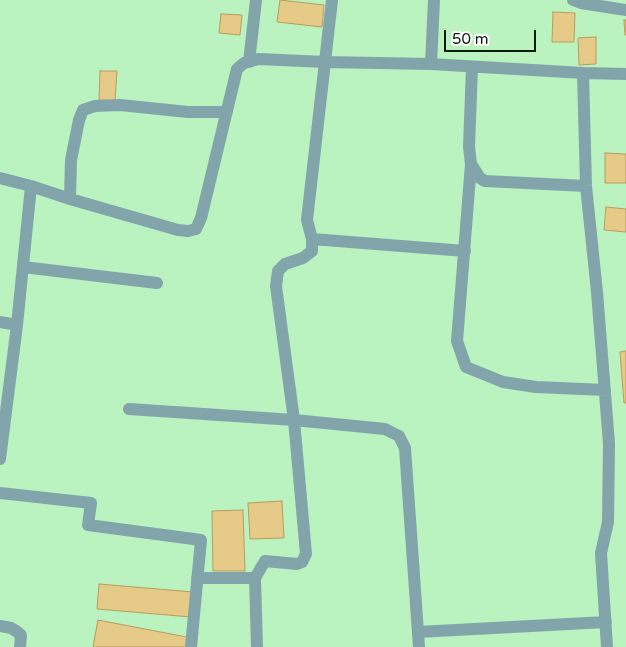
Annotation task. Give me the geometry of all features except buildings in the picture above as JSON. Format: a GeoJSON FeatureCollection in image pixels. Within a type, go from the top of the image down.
{"type":"FeatureCollection","features":[{"type":"Feature","properties":{"kind":"street"},"geometry":{"type":"LineString","coordinates":[[249,62],[256,0]]}},
{"type":"Feature","properties":{"kind":"street"},"geometry":{"type":"LineString","coordinates":[[257,647],[255,578],[265,561],[297,564],[302,562],[306,554],[294,420],[276,286],[278,271],[285,264],[304,258],[312,251],[312,240],[307,220],[332,0]]}},
{"type":"Feature","properties":{"kind":"street"},"geometry":{"type":"LineString","coordinates":[[431,64],[434,0]]}},
{"type":"Feature","properties":{"kind":"street"},"geometry":{"type":"LineString","coordinates":[[573,0],[626,10]]}},
{"type":"Feature","properties":{"kind":"street"},"geometry":{"type":"LineString","coordinates":[[0,178],[178,230],[188,231],[196,229],[201,218],[237,69],[244,63],[258,59],[431,64],[626,74]]}},
{"type":"Feature","properties":{"kind":"street"},"geometry":{"type":"LineString","coordinates":[[472,67],[469,147],[471,164],[457,341],[466,367],[503,382],[536,387],[605,390]]}},
{"type":"Feature","properties":{"kind":"street"},"geometry":{"type":"LineString","coordinates":[[583,73],[586,186],[609,444],[608,522],[601,553],[608,647]]}},
{"type":"Feature","properties":{"kind":"street"},"geometry":{"type":"LineString","coordinates":[[70,199],[71,160],[79,120],[83,110],[95,106],[120,105],[188,112],[227,112]]}},
{"type":"Feature","properties":{"kind":"street"},"geometry":{"type":"LineString","coordinates":[[471,164],[480,178],[485,181],[586,186]]}},
{"type":"Feature","properties":{"kind":"street"},"geometry":{"type":"LineString","coordinates":[[0,459],[17,325],[31,186]]}},
{"type":"Feature","properties":{"kind":"street"},"geometry":{"type":"LineString","coordinates":[[312,240],[465,251]]}},
{"type":"Feature","properties":{"kind":"street"},"geometry":{"type":"LineString","coordinates":[[23,266],[157,284]]}},
{"type":"Feature","properties":{"kind":"street"},"geometry":{"type":"LineString","coordinates":[[0,322],[17,325]]}},
{"type":"Feature","properties":{"kind":"street"},"geometry":{"type":"LineString","coordinates":[[128,409],[294,420],[385,429],[399,436],[405,448],[419,647]]}},
{"type":"Feature","properties":{"kind":"street"},"geometry":{"type":"LineString","coordinates":[[0,493],[90,503],[88,525],[201,540],[191,647]]}},
{"type":"Feature","properties":{"kind":"street"},"geometry":{"type":"LineString","coordinates":[[197,578],[255,578]]}},
{"type":"Feature","properties":{"kind":"street"},"geometry":{"type":"LineString","coordinates":[[418,632],[606,622]]}},
{"type":"Feature","properties":{"kind":"street"},"geometry":{"type":"LineString","coordinates":[[0,626],[16,631],[20,636],[20,647]]}}]}
